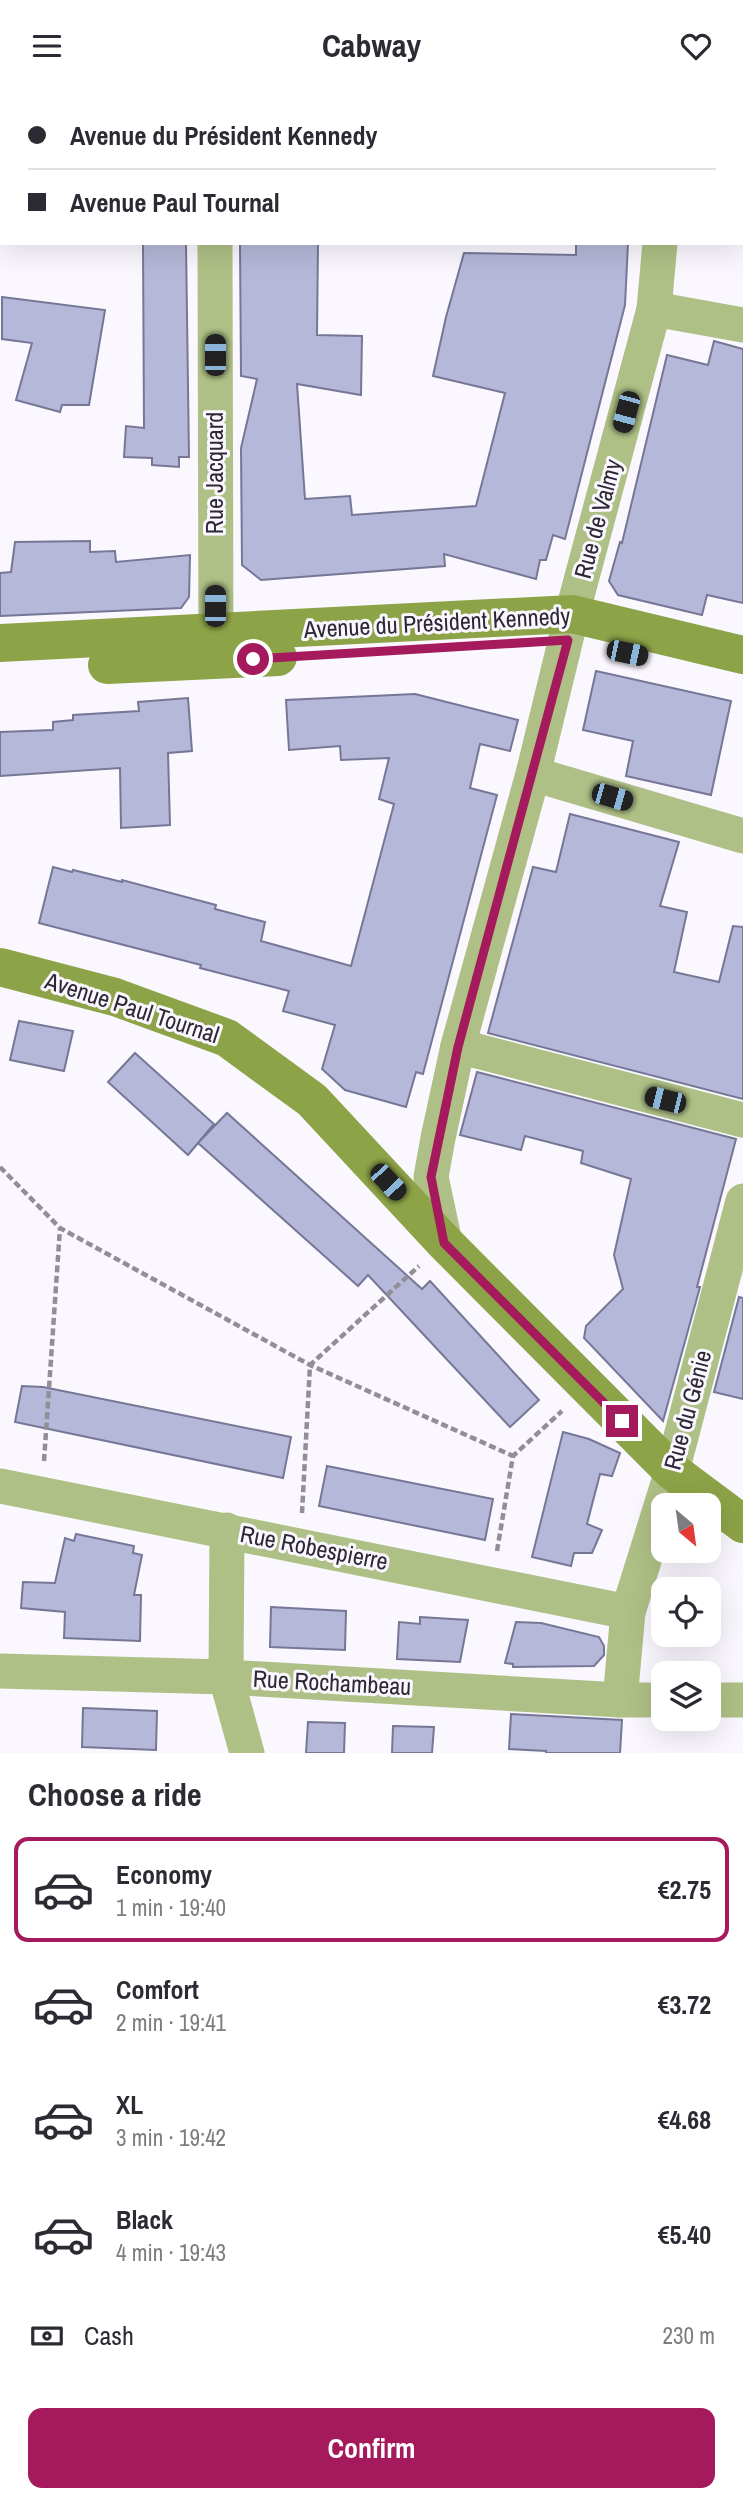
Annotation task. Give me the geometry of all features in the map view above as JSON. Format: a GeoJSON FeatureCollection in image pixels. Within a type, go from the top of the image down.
{"type":"FeatureCollection","features":[{"type":"Feature","properties":{"kind":"main road","name":"Avenue du Président Kennedy"},"geometry":{"type":"LineString","coordinates":[[570,627],[743,677]]}},
{"type":"Feature","properties":{"kind":"main road","name":"Avenue du Président Kennedy"},"geometry":{"type":"LineString","coordinates":[[0,669],[216,647],[570,627],[743,655]]}},
{"type":"Feature","properties":{"kind":"main road","name":"Avenue du Président Kennedy"},"geometry":{"type":"LineString","coordinates":[[0,643],[216,647]]}},
{"type":"Feature","properties":{"kind":"main road","name":"Avenue Paul Tournal"},"geometry":{"type":"LineString","coordinates":[[0,967],[115,997],[227,1038],[312,1100],[444,1243],[672,1471],[743,1524]]}},
{"type":"Feature","properties":{"kind":"street","name":"Rue Jacquard"},"geometry":{"type":"LineString","coordinates":[[215,245],[216,647]]}},
{"type":"Feature","properties":{"kind":"street","name":"Rue de Valmy"},"geometry":{"type":"LineString","coordinates":[[444,1243],[431,1177],[458,1047],[533,774],[654,309],[660,245]]}},
{"type":"Feature","properties":{"kind":"street"},"geometry":{"type":"LineString","coordinates":[[654,309],[743,325]]}},
{"type":"Feature","properties":{"kind":"street"},"geometry":{"type":"LineString","coordinates":[[533,774],[743,836]]}},
{"type":"Feature","properties":{"kind":"street"},"geometry":{"type":"LineString","coordinates":[[458,1047],[743,1120]]}},
{"type":"Feature","properties":{"kind":"street","name":"Rue du Génie"},"geometry":{"type":"LineString","coordinates":[[620,1700],[628,1612],[672,1471],[743,1201]]}},
{"type":"Feature","properties":{"kind":"street","name":"Rue Robespierre"},"geometry":{"type":"LineString","coordinates":[[0,1486],[628,1612]]}},
{"type":"Feature","properties":{"kind":"street"},"geometry":{"type":"LineString","coordinates":[[227,1530],[226,1677],[247,1753]]}},
{"type":"Feature","properties":{"kind":"street","name":"Rue Rochambeau"},"geometry":{"type":"LineString","coordinates":[[0,1671],[226,1677],[651,1700]]}},
{"type":"Feature","properties":{"kind":"street"},"geometry":{"type":"LineString","coordinates":[[721,1700],[743,1700]]}},
{"type":"Feature","properties":{"kind":"path"},"geometry":{"type":"LineString","coordinates":[[0,1167],[60,1229],[310,1365],[513,1456]]}},
{"type":"Feature","properties":{"kind":"path"},"geometry":{"type":"LineString","coordinates":[[42,1494],[60,1229]]}},
{"type":"Feature","properties":{"kind":"path"},"geometry":{"type":"LineString","coordinates":[[300,1545],[310,1365],[444,1243]]}},
{"type":"Feature","properties":{"kind":"path"},"geometry":{"type":"LineString","coordinates":[[491,1584],[513,1456],[588,1387]]}},
{"type":"Feature","properties":{"kind":"building"},"geometry":{"type":"Polygon","coordinates":[[[143,245],[186,245],[189,457],[179,457],[179,467],[152,465],[152,458],[124,457],[126,426],[144,428],[143,245]]]}},
{"type":"Feature","properties":{"kind":"building"},"geometry":{"type":"Polygon","coordinates":[[[240,245],[318,245],[317,335],[362,336],[361,395],[297,384],[305,499],[350,496],[352,515],[476,506],[505,393],[433,376],[464,253],[576,255],[576,245],[628,245],[625,305],[565,539],[553,535],[546,560],[540,560],[536,579],[444,554],[445,566],[261,580],[242,565],[241,448],[257,379],[241,376],[240,245]]]}},
{"type":"Feature","properties":{"kind":"building"},"geometry":{"type":"Polygon","coordinates":[[[2,297],[105,310],[89,405],[62,405],[60,412],[16,400],[32,343],[2,339],[2,297]]]}},
{"type":"Feature","properties":{"kind":"building"},"geometry":{"type":"Polygon","coordinates":[[[714,341],[743,349],[743,603],[707,595],[702,615],[618,595],[609,581],[620,542],[622,543],[667,355],[708,365],[714,341]]]}},
{"type":"Feature","properties":{"kind":"building"},"geometry":{"type":"Polygon","coordinates":[[[90,541],[90,552],[115,551],[116,562],[190,555],[189,597],[181,608],[0,616],[0,573],[11,572],[15,542],[90,541]]]}},
{"type":"Feature","properties":{"kind":"building"},"geometry":{"type":"Polygon","coordinates":[[[596,671],[731,701],[711,795],[626,776],[633,741],[583,730],[596,671]]]}},
{"type":"Feature","properties":{"kind":"building"},"geometry":{"type":"Polygon","coordinates":[[[415,694],[518,720],[510,751],[480,744],[470,788],[497,795],[423,1074],[416,1072],[406,1107],[345,1090],[322,1069],[335,1025],[283,1011],[289,991],[39,923],[53,867],[122,880],[216,905],[215,909],[265,922],[261,941],[351,966],[394,804],[379,799],[389,758],[341,760],[340,746],[289,750],[286,700],[415,694]]]}},
{"type":"Feature","properties":{"kind":"building"},"geometry":{"type":"Polygon","coordinates":[[[188,698],[192,751],[168,753],[170,825],[121,828],[120,768],[0,776],[0,732],[53,730],[53,722],[73,720],[73,715],[139,711],[138,702],[188,698]]]}},
{"type":"Feature","properties":{"kind":"building"},"geometry":{"type":"Polygon","coordinates":[[[570,814],[679,842],[660,906],[687,912],[674,972],[719,982],[733,926],[743,927],[743,1099],[488,1033],[533,867],[556,872],[570,814]]]}},
{"type":"Feature","properties":{"kind":"building"},"geometry":{"type":"Polygon","coordinates":[[[19,1021],[73,1031],[64,1071],[10,1060],[19,1021]]]}},
{"type":"Feature","properties":{"kind":"building"},"geometry":{"type":"Polygon","coordinates":[[[135,1053],[214,1124],[188,1155],[108,1082],[135,1053]]]}},
{"type":"Feature","properties":{"kind":"building"},"geometry":{"type":"Polygon","coordinates":[[[477,1072],[736,1139],[697,1287],[700,1287],[663,1421],[584,1338],[586,1326],[623,1289],[614,1255],[631,1179],[581,1163],[583,1151],[525,1136],[521,1150],[460,1135],[477,1072]]]}},
{"type":"Feature","properties":{"kind":"building"},"geometry":{"type":"Polygon","coordinates":[[[227,1113],[422,1289],[430,1281],[539,1400],[510,1427],[368,1275],[358,1286],[198,1143],[227,1113]]]}},
{"type":"Feature","properties":{"kind":"building"},"geometry":{"type":"Polygon","coordinates":[[[739,1297],[743,1298],[743,1399],[714,1392],[739,1297]]]}},
{"type":"Feature","properties":{"kind":"building"},"geometry":{"type":"Polygon","coordinates":[[[22,1386],[43,1387],[291,1437],[283,1478],[15,1422],[22,1386]]]}},
{"type":"Feature","properties":{"kind":"building"},"geometry":{"type":"Polygon","coordinates":[[[563,1432],[589,1439],[620,1453],[612,1476],[600,1474],[587,1524],[602,1530],[592,1553],[574,1553],[571,1566],[532,1557],[563,1432]]]}},
{"type":"Feature","properties":{"kind":"building"},"geometry":{"type":"Polygon","coordinates":[[[327,1466],[493,1499],[485,1540],[319,1506],[327,1466]]]}},
{"type":"Feature","properties":{"kind":"building"},"geometry":{"type":"Polygon","coordinates":[[[76,1534],[134,1546],[133,1553],[142,1555],[134,1595],[141,1595],[140,1641],[64,1638],[65,1612],[21,1608],[23,1582],[55,1583],[65,1538],[74,1541],[76,1534]]]}},
{"type":"Feature","properties":{"kind":"building"},"geometry":{"type":"Polygon","coordinates":[[[271,1607],[346,1611],[345,1650],[270,1647],[271,1607]]]}},
{"type":"Feature","properties":{"kind":"building"},"geometry":{"type":"Polygon","coordinates":[[[420,1617],[468,1620],[460,1662],[397,1659],[399,1622],[420,1624],[420,1617]]]}},
{"type":"Feature","properties":{"kind":"building"},"geometry":{"type":"Polygon","coordinates":[[[516,1622],[541,1623],[599,1637],[604,1646],[604,1655],[594,1666],[513,1667],[513,1664],[505,1663],[516,1622]]]}},
{"type":"Feature","properties":{"kind":"building"},"geometry":{"type":"Polygon","coordinates":[[[83,1708],[157,1711],[156,1750],[82,1747],[83,1708]]]}},
{"type":"Feature","properties":{"kind":"building"},"geometry":{"type":"Polygon","coordinates":[[[511,1714],[622,1720],[620,1753],[546,1753],[509,1749],[511,1714]]]}},
{"type":"Feature","properties":{"kind":"building"},"geometry":{"type":"Polygon","coordinates":[[[308,1722],[345,1723],[344,1753],[306,1753],[308,1722]]]}},
{"type":"Feature","properties":{"kind":"building"},"geometry":{"type":"Polygon","coordinates":[[[393,1726],[434,1727],[432,1753],[392,1753],[393,1726]]]}},
{"type":"Feature","properties":{"kind":"route"},"geometry":{"type":"LineString","coordinates":[[253,659],[568,640],[458,1047],[431,1177],[444,1243],[622,1421]]}}]}
